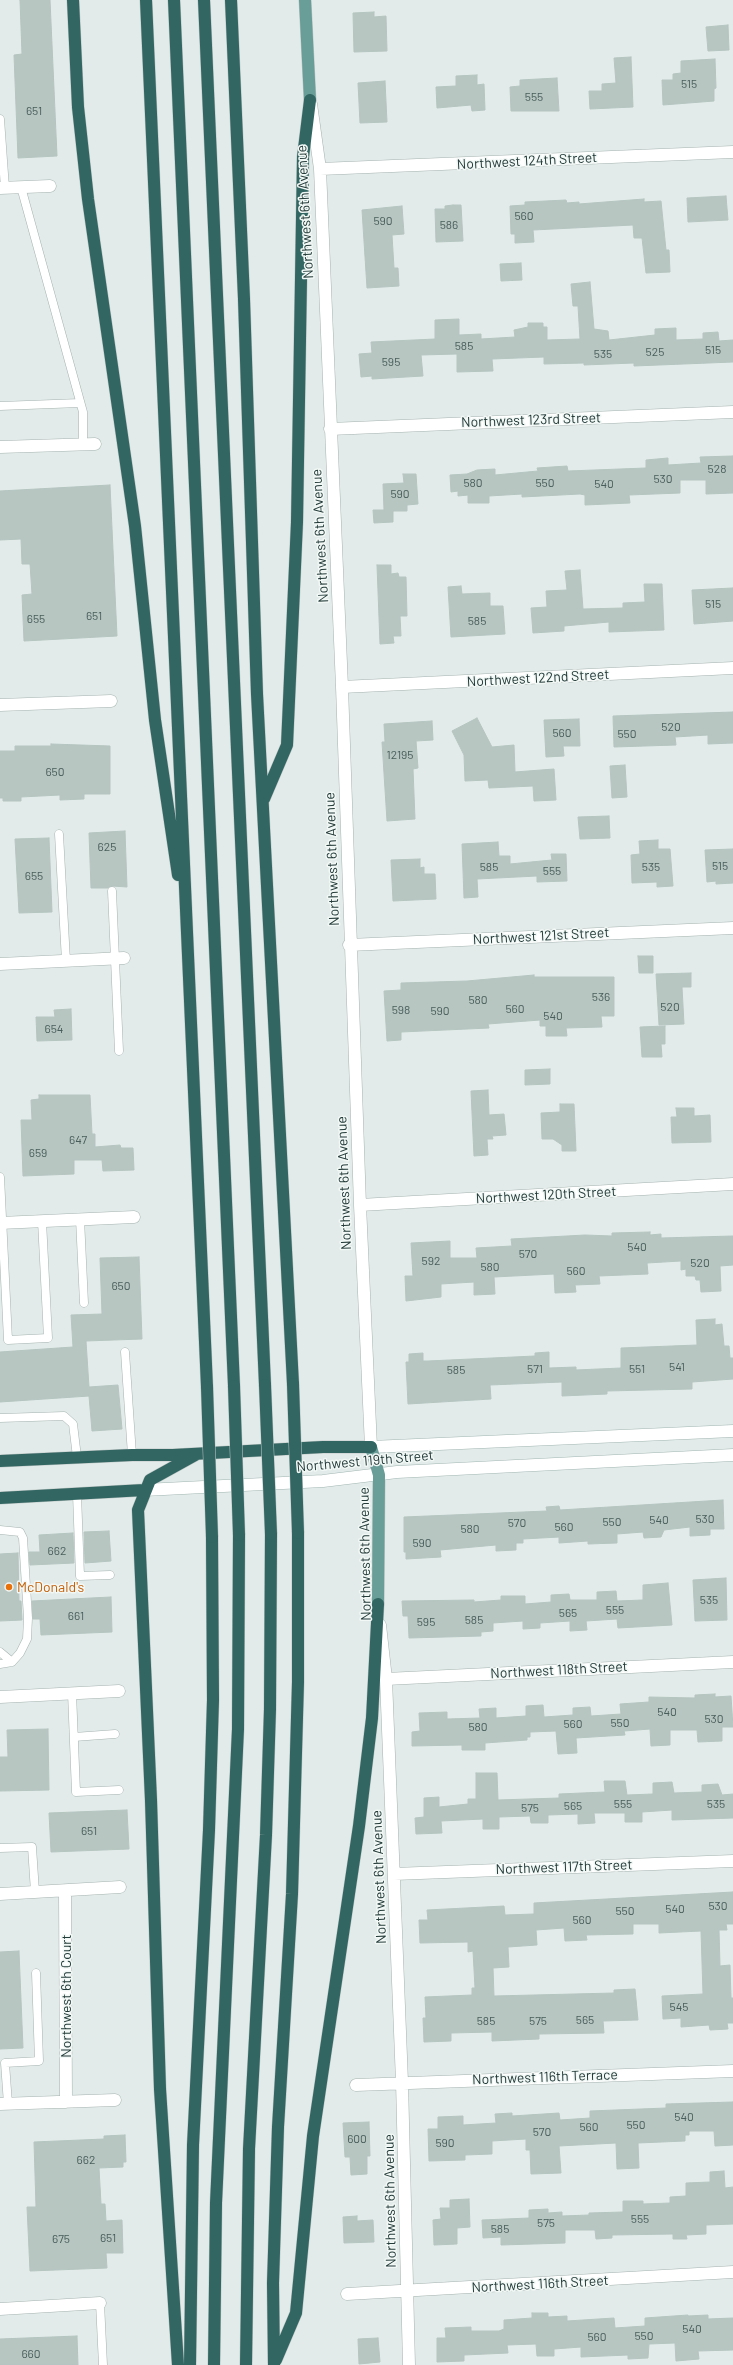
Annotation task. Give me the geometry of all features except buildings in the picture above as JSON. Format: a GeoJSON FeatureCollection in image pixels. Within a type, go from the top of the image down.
{"type":"FeatureCollection","features":[{"type":"Feature","properties":{"kind":"highway"},"geometry":{"type":"LineString","coordinates":[[73,0],[78,107],[88,199],[135,526],[155,720],[188,942]]}},
{"type":"Feature","properties":{"kind":"highway"},"geometry":{"type":"LineString","coordinates":[[204,0],[266,1385],[271,1534],[270,1717],[266,1835],[249,2149],[246,2365]]}},
{"type":"Feature","properties":{"kind":"highway"},"geometry":{"type":"LineString","coordinates":[[231,0],[244,299],[257,694],[293,1384],[298,1534],[298,1682],[292,1894],[278,2143],[273,2282],[274,2365]]}},
{"type":"Feature","properties":{"kind":"highway"},"geometry":{"type":"LineString","coordinates":[[174,1],[234,1386],[239,1535],[238,1729],[216,2203],[214,2365]]}},
{"type":"Feature","properties":{"kind":"highway"},"geometry":{"type":"LineString","coordinates":[[146,2],[188,942],[212,1537],[214,1700],[193,2145],[190,2365]]}},
{"type":"Feature","properties":{"kind":"highway"},"geometry":{"type":"LineString","coordinates":[[263,802],[287,745],[297,522],[303,157],[310,100]]}},
{"type":"Feature","properties":{"kind":"highway","name":"Northwest 119th Street"},"geometry":{"type":"LineString","coordinates":[[0,1461],[132,1455],[197,1454],[323,1447],[371,1447]]}},
{"type":"Feature","properties":{"kind":"highway"},"geometry":{"type":"LineString","coordinates":[[178,2365],[160,2089],[151,1800],[138,1510],[144,1490],[150,1480],[197,1454]]}},
{"type":"Feature","properties":{"kind":"highway","name":"Northwest 119th Street"},"geometry":{"type":"LineString","coordinates":[[0,1498],[144,1490]]}},
{"type":"Feature","properties":{"kind":"highway"},"geometry":{"type":"LineString","coordinates":[[274,2365],[296,2313],[314,2128],[359,1826],[372,1718],[378,1604]]}},
{"type":"Feature","properties":{"kind":"main road","name":"Northwest 6th Avenue"},"geometry":{"type":"LineString","coordinates":[[305,0],[310,100]]}},
{"type":"Feature","properties":{"kind":"main road","name":"Northwest 6th Avenue"},"geometry":{"type":"LineString","coordinates":[[371,1447],[379,1474],[378,1604]]}},
{"type":"Feature","properties":{"kind":"street","name":"Northwest 6th Avenue"},"geometry":{"type":"LineString","coordinates":[[310,100],[320,169],[342,687],[360,1205],[371,1447]]}},
{"type":"Feature","properties":{"kind":"street","name":"Northwest 124th Street"},"geometry":{"type":"LineString","coordinates":[[320,169],[733,152]]}},
{"type":"Feature","properties":{"kind":"street"},"geometry":{"type":"LineString","coordinates":[[2,188],[50,186]]}},
{"type":"Feature","properties":{"kind":"street","name":"Northwest 123rd Street"},"geometry":{"type":"LineString","coordinates":[[330,428],[733,412]]}},
{"type":"Feature","properties":{"kind":"street"},"geometry":{"type":"LineString","coordinates":[[0,447],[95,444]]}},
{"type":"Feature","properties":{"kind":"street","name":"Northwest 122nd Street"},"geometry":{"type":"LineString","coordinates":[[342,687],[733,668]]}},
{"type":"Feature","properties":{"kind":"street"},"geometry":{"type":"LineString","coordinates":[[0,705],[111,701]]}},
{"type":"Feature","properties":{"kind":"street","name":"Northwest 121st Street"},"geometry":{"type":"LineString","coordinates":[[350,945],[733,928]]}},
{"type":"Feature","properties":{"kind":"street"},"geometry":{"type":"LineString","coordinates":[[0,964],[120,958]]}},
{"type":"Feature","properties":{"kind":"street","name":"Northwest 120th Street"},"geometry":{"type":"LineString","coordinates":[[360,1205],[733,1184]]}},
{"type":"Feature","properties":{"kind":"street"},"geometry":{"type":"LineString","coordinates":[[1,1223],[134,1217]]}},
{"type":"Feature","properties":{"kind":"street","name":"Northwest 119th Street"},"geometry":{"type":"LineString","coordinates":[[371,1447],[733,1431]]}},
{"type":"Feature","properties":{"kind":"street","name":"Northwest 119th Street"},"geometry":{"type":"LineString","coordinates":[[144,1490],[323,1481],[397,1472],[733,1455]]}},
{"type":"Feature","properties":{"kind":"street","name":"Northwest 6th Avenue"},"geometry":{"type":"LineString","coordinates":[[378,1604],[386,1679],[394,1874],[402,2082],[409,2365]]}},
{"type":"Feature","properties":{"kind":"street","name":"Northwest 118th Street"},"geometry":{"type":"LineString","coordinates":[[386,1679],[733,1662]]}},
{"type":"Feature","properties":{"kind":"street"},"geometry":{"type":"LineString","coordinates":[[0,1697],[119,1691]]}},
{"type":"Feature","properties":{"kind":"street","name":"Northwest 117th Street"},"geometry":{"type":"LineString","coordinates":[[394,1874],[733,1861]]}},
{"type":"Feature","properties":{"kind":"street"},"geometry":{"type":"LineString","coordinates":[[0,1894],[120,1887]]}},
{"type":"Feature","properties":{"kind":"street","name":"Northwest 6th Court"},"geometry":{"type":"LineString","coordinates":[[65,1890],[66,2102]]}},
{"type":"Feature","properties":{"kind":"street","name":"Northwest 116th Terrace"},"geometry":{"type":"LineString","coordinates":[[356,2085],[402,2082],[733,2071]]}},
{"type":"Feature","properties":{"kind":"street"},"geometry":{"type":"LineString","coordinates":[[4,2104],[115,2100]]}},
{"type":"Feature","properties":{"kind":"street","name":"Northwest 116th Street"},"geometry":{"type":"LineString","coordinates":[[347,2294],[407,2292],[733,2272]]}},
{"type":"Feature","properties":{"kind":"street"},"geometry":{"type":"LineString","coordinates":[[0,2309],[100,2303]]}},
{"type":"Feature","properties":{"kind":"lane"},"geometry":{"type":"LineString","coordinates":[[0,119],[2,188]]}},
{"type":"Feature","properties":{"kind":"lane"},"geometry":{"type":"LineString","coordinates":[[21,187],[83,412],[83,444]]}},
{"type":"Feature","properties":{"kind":"lane"},"geometry":{"type":"LineString","coordinates":[[0,406],[80,404]]}},
{"type":"Feature","properties":{"kind":"lane"},"geometry":{"type":"LineString","coordinates":[[60,834],[66,961]]}},
{"type":"Feature","properties":{"kind":"lane"},"geometry":{"type":"LineString","coordinates":[[112,891],[120,958],[120,1051]]}},
{"type":"Feature","properties":{"kind":"lane"},"geometry":{"type":"LineString","coordinates":[[0,1177],[1,1223],[8,1340],[48,1338],[42,1221]]}},
{"type":"Feature","properties":{"kind":"lane"},"geometry":{"type":"LineString","coordinates":[[80,1219],[84,1303]]}},
{"type":"Feature","properties":{"kind":"lane"},"geometry":{"type":"LineString","coordinates":[[125,1352],[132,1455]]}},
{"type":"Feature","properties":{"kind":"lane"},"geometry":{"type":"LineString","coordinates":[[0,1418],[64,1416],[73,1424],[78,1457]]}},
{"type":"Feature","properties":{"kind":"lane"},"geometry":{"type":"LineString","coordinates":[[78,1494],[80,1576],[110,1575]]}},
{"type":"Feature","properties":{"kind":"lane"},"geometry":{"type":"LineString","coordinates":[[0,1530],[20,1532],[23,1538],[26,1561],[27,1639],[20,1653],[12,1662],[0,1664]]}},
{"type":"Feature","properties":{"kind":"lane"},"geometry":{"type":"LineString","coordinates":[[0,1652],[12,1662]]}},
{"type":"Feature","properties":{"kind":"lane"},"geometry":{"type":"LineString","coordinates":[[72,1693],[76,1792],[119,1790]]}},
{"type":"Feature","properties":{"kind":"lane"},"geometry":{"type":"LineString","coordinates":[[74,1737],[115,1734]]}},
{"type":"Feature","properties":{"kind":"lane"},"geometry":{"type":"LineString","coordinates":[[0,1848],[32,1847],[35,1892]]}},
{"type":"Feature","properties":{"kind":"lane"},"geometry":{"type":"LineString","coordinates":[[4,2104],[5,2063],[39,2061],[36,1972]]}},
{"type":"Feature","properties":{"kind":"lane"},"geometry":{"type":"LineString","coordinates":[[100,2303],[103,2365]]}},
{"type":"Feature","properties":{"kind":"place","name":"McDonald's"},"geometry":{"type":"Point","coordinates":[9,1587]}}]}
